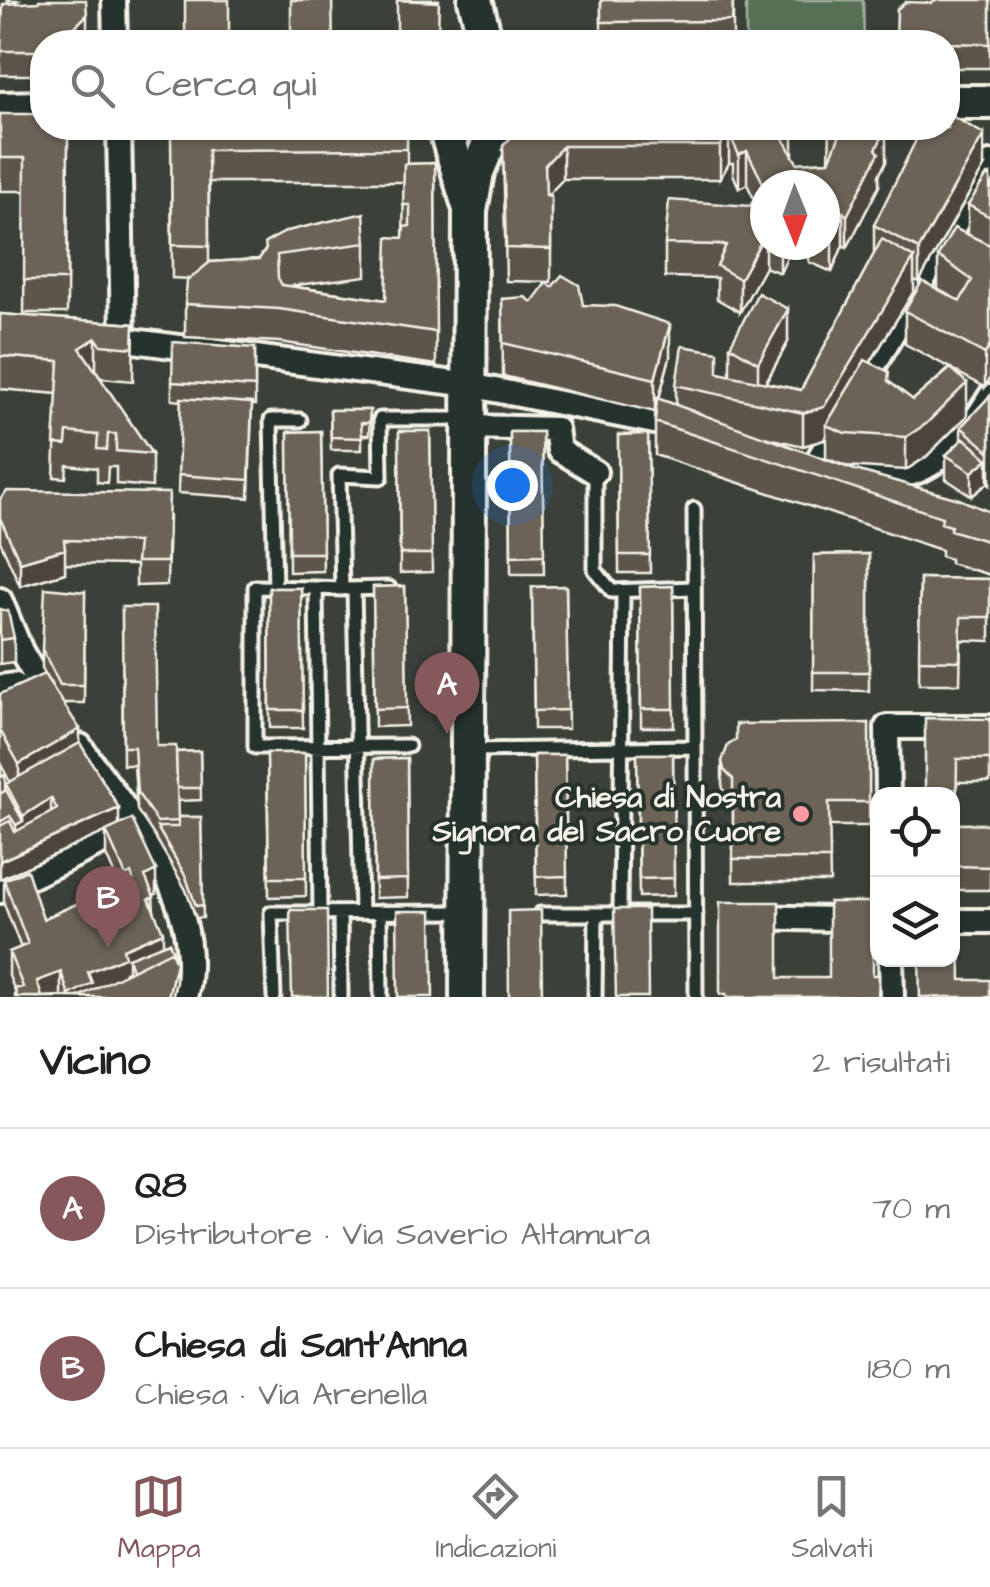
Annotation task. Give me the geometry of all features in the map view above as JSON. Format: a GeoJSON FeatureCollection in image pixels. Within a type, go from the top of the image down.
{"type":"FeatureCollection","features":[{"type":"Feature","properties":{"kind":"main road"},"geometry":{"type":"LineString","coordinates":[[468,30],[472,0]]}},
{"type":"Feature","properties":{"kind":"main road"},"geometry":{"type":"LineString","coordinates":[[472,0],[482,30]]}},
{"type":"Feature","properties":{"kind":"main road"},"geometry":{"type":"LineString","coordinates":[[960,102],[990,102]]}},
{"type":"Feature","properties":{"kind":"main road"},"geometry":{"type":"LineString","coordinates":[[448,140],[470,211]]}},
{"type":"Feature","properties":{"kind":"main road"},"geometry":{"type":"LineString","coordinates":[[468,997],[470,211],[476,172],[491,140]]}},
{"type":"Feature","properties":{"kind":"street"},"geometry":{"type":"LineString","coordinates":[[114,0],[115,30]]}},
{"type":"Feature","properties":{"kind":"street"},"geometry":{"type":"LineString","coordinates":[[0,104],[30,104]]}},
{"type":"Feature","properties":{"kind":"street"},"geometry":{"type":"LineString","coordinates":[[119,140],[123,338]]}},
{"type":"Feature","properties":{"kind":"street"},"geometry":{"type":"LineString","coordinates":[[813,469],[990,163]]}},
{"type":"Feature","properties":{"kind":"street"},"geometry":{"type":"LineString","coordinates":[[88,335],[470,385],[656,420],[711,435]]}},
{"type":"Feature","properties":{"kind":"street"},"geometry":{"type":"LineString","coordinates":[[813,469],[898,476],[918,471],[943,455],[968,431],[990,397]]}},
{"type":"Feature","properties":{"kind":"street"},"geometry":{"type":"LineString","coordinates":[[470,423],[556,429],[559,450],[595,472]]}},
{"type":"Feature","properties":{"kind":"street"},"geometry":{"type":"LineString","coordinates":[[813,469],[897,500]]}},
{"type":"Feature","properties":{"kind":"street"},"geometry":{"type":"LineString","coordinates":[[0,600],[21,652],[63,723],[160,862],[185,920],[189,956],[186,997]]}},
{"type":"Feature","properties":{"kind":"street"},"geometry":{"type":"LineString","coordinates":[[888,787],[887,727],[990,727]]}},
{"type":"Feature","properties":{"kind":"street"},"geometry":{"type":"LineString","coordinates":[[0,891],[136,826]]}},
{"type":"Feature","properties":{"kind":"street"},"geometry":{"type":"LineString","coordinates":[[728,917],[870,920]]}},
{"type":"Feature","properties":{"kind":"street"},"geometry":{"type":"LineString","coordinates":[[960,921],[990,921]]}},
{"type":"Feature","properties":{"kind":"street"},"geometry":{"type":"LineString","coordinates":[[891,967],[892,997]]}},
{"type":"Feature","properties":{"kind":"lane"},"geometry":{"type":"LineString","coordinates":[[361,912],[356,746],[339,475],[382,477],[380,419],[470,423]]}},
{"type":"Feature","properties":{"kind":"lane"},"geometry":{"type":"LineString","coordinates":[[275,588],[270,420],[300,420]]}},
{"type":"Feature","properties":{"kind":"lane"},"geometry":{"type":"LineString","coordinates":[[595,472],[594,570],[612,591],[694,588]]}},
{"type":"Feature","properties":{"kind":"lane"},"geometry":{"type":"LineString","coordinates":[[694,509],[696,997]]}},
{"type":"Feature","properties":{"kind":"lane"},"geometry":{"type":"LineString","coordinates":[[403,588],[255,588],[255,747],[408,746]]}},
{"type":"Feature","properties":{"kind":"lane"},"geometry":{"type":"LineString","coordinates":[[316,588],[320,913]]}},
{"type":"Feature","properties":{"kind":"lane"},"geometry":{"type":"LineString","coordinates":[[620,914],[623,590]]}},
{"type":"Feature","properties":{"kind":"lane"},"geometry":{"type":"LineString","coordinates":[[469,750],[695,747]]}},
{"type":"Feature","properties":{"kind":"lane"},"geometry":{"type":"LineString","coordinates":[[340,912],[341,997]]}},
{"type":"Feature","properties":{"kind":"lane"},"geometry":{"type":"LineString","coordinates":[[380,912],[381,997]]}},
{"type":"Feature","properties":{"kind":"lane"},"geometry":{"type":"LineString","coordinates":[[274,997],[271,913],[468,912]]}},
{"type":"Feature","properties":{"kind":"lane"},"geometry":{"type":"LineString","coordinates":[[540,914],[696,914]]}},
{"type":"Feature","properties":{"kind":"lane"},"geometry":{"type":"LineString","coordinates":[[595,997],[596,914]]}},
{"type":"Feature","properties":{"kind":"green space"},"geometry":{"type":"Polygon","coordinates":[[[746,0],[863,0],[864,30],[746,30],[746,0]]]}},
{"type":"Feature","properties":{"kind":"building"},"geometry":{"type":"Polygon","coordinates":[[[86,0],[87,15],[71,30],[30,30],[30,51],[1,51],[3,4],[86,0]]]}},
{"type":"Feature","properties":{"kind":"building"},"geometry":{"type":"Polygon","coordinates":[[[185,0],[229,0],[229,30],[185,30],[185,0]]]}},
{"type":"Feature","properties":{"kind":"building"},"geometry":{"type":"Polygon","coordinates":[[[291,0],[332,0],[333,30],[291,30],[291,0]]]}},
{"type":"Feature","properties":{"kind":"building"},"geometry":{"type":"Polygon","coordinates":[[[601,0],[733,0],[732,21],[601,22],[601,0]]]}},
{"type":"Feature","properties":{"kind":"building"},"geometry":{"type":"Polygon","coordinates":[[[990,0],[990,44],[960,43],[960,30],[896,30],[897,9],[906,2],[990,0]]]}},
{"type":"Feature","properties":{"kind":"building"},"geometry":{"type":"Polygon","coordinates":[[[2,9],[1,56],[0,56],[2,9]]]}},
{"type":"Feature","properties":{"kind":"building"},"geometry":{"type":"Polygon","coordinates":[[[0,114],[30,114],[30,140],[68,140],[67,280],[24,280],[25,158],[0,158],[0,114]]]}},
{"type":"Feature","properties":{"kind":"building"},"geometry":{"type":"Polygon","coordinates":[[[960,121],[984,134],[919,249],[874,225],[916,140],[960,140],[960,121]]]}},
{"type":"Feature","properties":{"kind":"building"},"geometry":{"type":"Polygon","coordinates":[[[171,140],[407,140],[407,149],[208,150],[209,246],[172,245],[171,140]]]}},
{"type":"Feature","properties":{"kind":"building"},"geometry":{"type":"Polygon","coordinates":[[[509,140],[723,140],[720,146],[563,146],[545,165],[546,195],[551,196],[551,249],[506,248],[503,146],[509,140]]]}},
{"type":"Feature","properties":{"kind":"building"},"geometry":{"type":"Polygon","coordinates":[[[734,140],[784,140],[797,163],[829,161],[838,140],[880,140],[876,149],[879,153],[847,216],[843,212],[840,220],[840,170],[756,170],[747,151],[739,155],[734,140]]]}},
{"type":"Feature","properties":{"kind":"building"},"geometry":{"type":"Polygon","coordinates":[[[435,163],[436,332],[279,309],[185,304],[187,281],[210,262],[259,259],[266,249],[265,243],[287,231],[364,213],[366,243],[277,255],[278,278],[282,285],[386,300],[388,237],[403,238],[404,227],[410,226],[410,205],[403,205],[404,164],[435,163]]]}},
{"type":"Feature","properties":{"kind":"building"},"geometry":{"type":"Polygon","coordinates":[[[990,176],[990,217],[968,205],[990,176]]]}},
{"type":"Feature","properties":{"kind":"building"},"geometry":{"type":"Polygon","coordinates":[[[669,200],[750,206],[751,260],[740,279],[717,266],[726,245],[665,244],[669,200]]]}},
{"type":"Feature","properties":{"kind":"building"},"geometry":{"type":"Polygon","coordinates":[[[954,228],[990,245],[990,345],[985,354],[905,311],[922,281],[960,301],[972,280],[938,256],[954,228]]]}},
{"type":"Feature","properties":{"kind":"building"},"geometry":{"type":"Polygon","coordinates":[[[882,239],[914,258],[824,407],[803,413],[676,385],[682,346],[718,352],[718,373],[801,390],[882,239]]]}},
{"type":"Feature","properties":{"kind":"building"},"geometry":{"type":"Polygon","coordinates":[[[562,275],[579,285],[583,305],[615,306],[670,324],[655,379],[503,343],[502,299],[525,297],[532,302],[546,283],[552,287],[562,275]]]}},
{"type":"Feature","properties":{"kind":"building"},"geometry":{"type":"Polygon","coordinates":[[[758,293],[788,309],[758,363],[730,346],[758,293]]]}},
{"type":"Feature","properties":{"kind":"building"},"geometry":{"type":"Polygon","coordinates":[[[0,314],[134,324],[133,348],[101,345],[96,338],[80,348],[152,454],[116,451],[116,434],[108,434],[107,450],[97,449],[98,435],[67,432],[66,445],[54,444],[59,361],[0,356],[0,314]]]}},
{"type":"Feature","properties":{"kind":"building"},"geometry":{"type":"Polygon","coordinates":[[[173,342],[255,348],[255,387],[172,382],[173,342]]]}},
{"type":"Feature","properties":{"kind":"building"},"geometry":{"type":"Polygon","coordinates":[[[865,360],[889,372],[888,381],[913,400],[951,368],[967,383],[926,424],[906,437],[845,433],[826,425],[865,360]]]}},
{"type":"Feature","properties":{"kind":"building"},"geometry":{"type":"Polygon","coordinates":[[[990,396],[990,452],[961,427],[990,396]]]}},
{"type":"Feature","properties":{"kind":"building"},"geometry":{"type":"Polygon","coordinates":[[[181,398],[252,403],[249,480],[178,475],[181,398]]]}},
{"type":"Feature","properties":{"kind":"building"},"geometry":{"type":"Polygon","coordinates":[[[657,398],[852,469],[959,499],[990,512],[990,542],[950,530],[951,526],[941,523],[942,517],[655,422],[657,398]]]}},
{"type":"Feature","properties":{"kind":"building"},"geometry":{"type":"Polygon","coordinates":[[[330,410],[370,410],[369,423],[361,423],[362,438],[331,437],[330,410]]]}},
{"type":"Feature","properties":{"kind":"building"},"geometry":{"type":"Polygon","coordinates":[[[321,431],[323,553],[289,553],[288,432],[321,431]]]}},
{"type":"Feature","properties":{"kind":"building"},"geometry":{"type":"Polygon","coordinates":[[[399,431],[430,431],[432,554],[400,554],[399,431]]]}},
{"type":"Feature","properties":{"kind":"building"},"geometry":{"type":"Polygon","coordinates":[[[510,432],[542,432],[544,555],[511,556],[510,432]]]}},
{"type":"Feature","properties":{"kind":"building"},"geometry":{"type":"Polygon","coordinates":[[[648,434],[650,555],[619,555],[618,435],[648,434]]]}},
{"type":"Feature","properties":{"kind":"building"},"geometry":{"type":"Polygon","coordinates":[[[964,438],[988,459],[972,472],[946,455],[964,438]]]}},
{"type":"Feature","properties":{"kind":"building"},"geometry":{"type":"Polygon","coordinates":[[[7,491],[169,493],[167,562],[136,562],[138,542],[64,540],[65,549],[20,562],[0,518],[0,499],[7,491]]]}},
{"type":"Feature","properties":{"kind":"building"},"geometry":{"type":"Polygon","coordinates":[[[869,554],[869,672],[813,672],[814,555],[869,554]]]}},
{"type":"Feature","properties":{"kind":"building"},"geometry":{"type":"Polygon","coordinates":[[[920,578],[990,579],[990,617],[961,617],[960,661],[919,660],[920,578]]]}},
{"type":"Feature","properties":{"kind":"building"},"geometry":{"type":"Polygon","coordinates":[[[405,586],[407,708],[375,709],[373,587],[405,586]]]}},
{"type":"Feature","properties":{"kind":"building"},"geometry":{"type":"Polygon","coordinates":[[[566,586],[568,710],[534,711],[532,587],[566,586]]]}},
{"type":"Feature","properties":{"kind":"building"},"geometry":{"type":"Polygon","coordinates":[[[673,586],[674,709],[641,709],[640,587],[673,586]]]}},
{"type":"Feature","properties":{"kind":"building"},"geometry":{"type":"Polygon","coordinates":[[[45,588],[85,592],[84,685],[60,685],[42,649],[45,588]]]}},
{"type":"Feature","properties":{"kind":"building"},"geometry":{"type":"Polygon","coordinates":[[[269,588],[301,588],[303,710],[270,710],[269,588]]]}},
{"type":"Feature","properties":{"kind":"building"},"geometry":{"type":"Polygon","coordinates":[[[122,607],[155,607],[157,746],[176,746],[178,821],[157,822],[137,792],[134,747],[123,747],[122,607]]]}},
{"type":"Feature","properties":{"kind":"building"},"geometry":{"type":"Polygon","coordinates":[[[0,609],[8,611],[14,638],[0,640],[0,609]]]}},
{"type":"Feature","properties":{"kind":"building"},"geometry":{"type":"Polygon","coordinates":[[[44,674],[80,729],[19,764],[0,730],[0,694],[44,674]]]}},
{"type":"Feature","properties":{"kind":"building"},"geometry":{"type":"Polygon","coordinates":[[[925,718],[990,719],[990,759],[957,759],[957,787],[925,787],[925,718]]]}},
{"type":"Feature","properties":{"kind":"building","name":"Chiesa di Nostra Signora del Sacro Cuore"},"geometry":{"type":"Polygon","coordinates":[[[869,723],[869,802],[829,802],[830,859],[733,859],[733,779],[722,761],[728,745],[736,740],[736,724],[869,723]]]}},
{"type":"Feature","properties":{"kind":"building"},"geometry":{"type":"Polygon","coordinates":[[[80,743],[119,808],[0,861],[0,826],[10,821],[15,832],[57,809],[51,798],[23,816],[6,784],[80,743]]]}},
{"type":"Feature","properties":{"kind":"building"},"geometry":{"type":"Polygon","coordinates":[[[200,751],[201,788],[177,788],[176,752],[200,751]]]}},
{"type":"Feature","properties":{"kind":"building"},"geometry":{"type":"Polygon","coordinates":[[[267,753],[305,753],[306,878],[269,878],[267,753]]]}},
{"type":"Feature","properties":{"kind":"building"},"geometry":{"type":"Polygon","coordinates":[[[637,754],[673,754],[674,878],[639,879],[637,754]]]}},
{"type":"Feature","properties":{"kind":"building"},"geometry":{"type":"Polygon","coordinates":[[[534,755],[565,755],[567,876],[536,877],[534,755]]]}},
{"type":"Feature","properties":{"kind":"building"},"geometry":{"type":"Polygon","coordinates":[[[407,758],[408,879],[375,880],[374,759],[407,758]]]}},
{"type":"Feature","properties":{"kind":"building"},"geometry":{"type":"Polygon","coordinates":[[[6,790],[23,821],[16,825],[10,816],[0,822],[0,794],[6,790]]]}},
{"type":"Feature","properties":{"kind":"building"},"geometry":{"type":"Polygon","coordinates":[[[178,817],[201,817],[203,905],[196,906],[186,877],[157,827],[178,827],[178,817]]]}},
{"type":"Feature","properties":{"kind":"building"},"geometry":{"type":"Polygon","coordinates":[[[132,819],[156,870],[145,876],[154,897],[149,899],[163,932],[123,949],[125,957],[88,972],[92,983],[69,995],[61,972],[37,981],[42,997],[17,997],[15,989],[23,987],[9,952],[28,944],[4,880],[27,870],[43,919],[133,879],[131,873],[126,876],[106,831],[132,819]]]}},
{"type":"Feature","properties":{"kind":"building"},"geometry":{"type":"Polygon","coordinates":[[[960,824],[990,824],[990,867],[960,866],[960,824]]]}},
{"type":"Feature","properties":{"kind":"building"},"geometry":{"type":"Polygon","coordinates":[[[720,902],[779,902],[779,978],[829,978],[829,902],[870,902],[870,967],[873,975],[879,975],[878,997],[720,994],[720,902]]]}},
{"type":"Feature","properties":{"kind":"building"},"geometry":{"type":"Polygon","coordinates":[[[614,909],[647,909],[648,997],[616,997],[614,909]]]}},
{"type":"Feature","properties":{"kind":"building"},"geometry":{"type":"Polygon","coordinates":[[[290,910],[327,910],[328,997],[292,997],[290,910]]]}},
{"type":"Feature","properties":{"kind":"building"},"geometry":{"type":"Polygon","coordinates":[[[541,910],[542,997],[509,997],[508,911],[541,910]]]}},
{"type":"Feature","properties":{"kind":"building"},"geometry":{"type":"Polygon","coordinates":[[[397,911],[432,911],[433,997],[398,997],[397,911]]]}},
{"type":"Feature","properties":{"kind":"building"},"geometry":{"type":"Polygon","coordinates":[[[960,921],[961,980],[990,980],[990,997],[920,997],[919,967],[960,967],[960,921]]]}},
{"type":"Feature","properties":{"kind":"building"},"geometry":{"type":"Polygon","coordinates":[[[169,942],[174,955],[171,951],[132,970],[128,958],[169,942]]]}},
{"type":"Feature","properties":{"kind":"building"},"geometry":{"type":"Polygon","coordinates":[[[171,951],[176,963],[168,997],[78,997],[171,951]]]}},
{"type":"Feature","properties":{"kind":"place","name":"Q8"},"geometry":{"type":"Point","coordinates":[447,734]}},
{"type":"Feature","properties":{"kind":"place","name":"Chiesa di Nostra Signora del Sacro Cuore"},"geometry":{"type":"Point","coordinates":[801,814]}},
{"type":"Feature","properties":{"kind":"place","name":"Chiesa di Sant'Anna"},"geometry":{"type":"Point","coordinates":[108,948]}}]}
